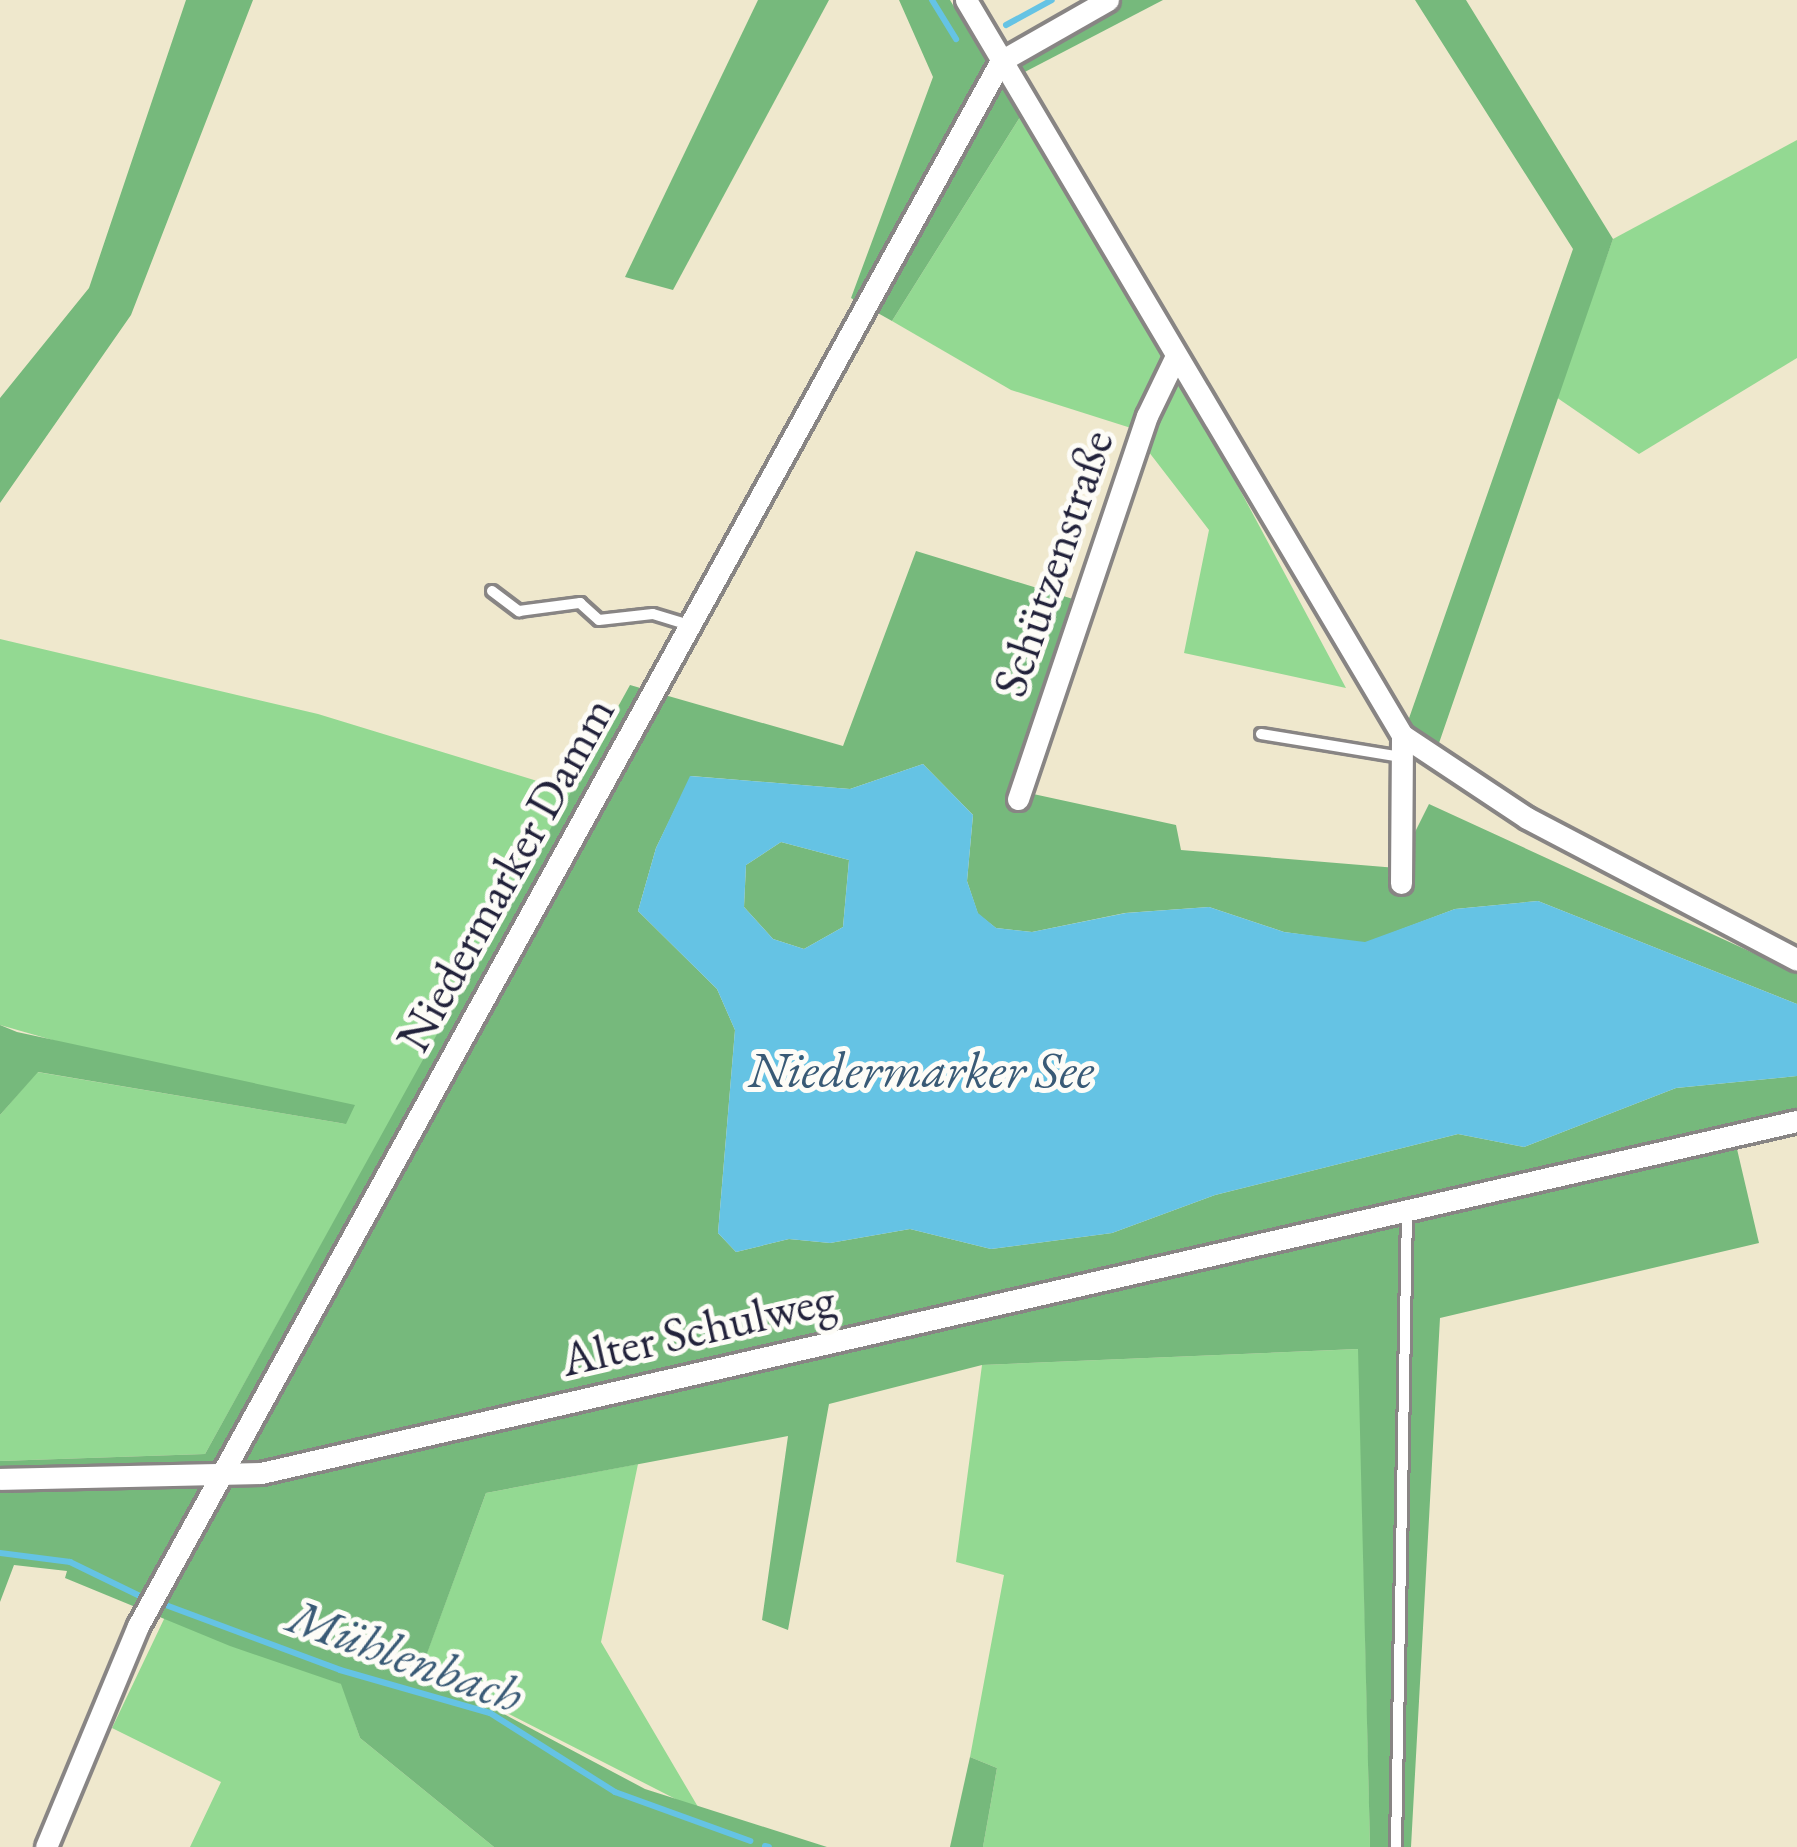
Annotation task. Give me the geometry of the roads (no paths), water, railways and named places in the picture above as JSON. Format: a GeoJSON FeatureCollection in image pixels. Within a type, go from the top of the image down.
{"type":"FeatureCollection","features":[{"type":"Feature","properties":{"kind":"street"},"geometry":{"type":"LineString","coordinates":[[966,0],[1401,746],[1797,960]]}},
{"type":"Feature","properties":{"kind":"street"},"geometry":{"type":"LineString","coordinates":[[1001,61],[1108,0]]}},
{"type":"Feature","properties":{"kind":"street","name":"Niedermarker Damm"},"geometry":{"type":"LineString","coordinates":[[46,1847],[138,1626],[1001,61]]}},
{"type":"Feature","properties":{"kind":"street","name":"Schützenstraße"},"geometry":{"type":"LineString","coordinates":[[1018,799],[1147,416],[1176,356]]}},
{"type":"Feature","properties":{"kind":"street"},"geometry":{"type":"LineString","coordinates":[[1400,883],[1401,746]]}},
{"type":"Feature","properties":{"kind":"street","name":"Alter Schulweg"},"geometry":{"type":"LineString","coordinates":[[0,1479],[221,1476],[1797,1121]]}},
{"type":"Feature","properties":{"kind":"lane"},"geometry":{"type":"LineString","coordinates":[[492,591],[519,611],[580,604],[598,620],[653,614],[690,625]]}},
{"type":"Feature","properties":{"kind":"lane"},"geometry":{"type":"LineString","coordinates":[[1261,734],[1401,746]]}},
{"type":"Feature","properties":{"kind":"lane"},"geometry":{"type":"LineString","coordinates":[[1396,1847],[1407,1209]]}},
{"type":"Feature","properties":{"kind":"water","name":"Niedermarker See"},"geometry":{"type":"Polygon","coordinates":[[[923,764],[973,815],[967,881],[978,913],[996,928],[1032,932],[1126,913],[1209,907],[1284,932],[1365,942],[1455,909],[1538,901],[1797,1004],[1797,1076],[1676,1088],[1524,1147],[1458,1134],[1215,1195],[1112,1233],[991,1249],[910,1229],[830,1243],[789,1239],[736,1252],[718,1233],[735,1030],[717,989],[638,911],[656,848],[690,776],[850,789],[923,764]],[[781,842],[746,865],[744,907],[773,939],[804,949],[843,927],[849,860],[781,842]]]}},
{"type":"Feature","properties":{"kind":"waterway"},"geometry":{"type":"LineString","coordinates":[[932,0],[956,39]]}},
{"type":"Feature","properties":{"kind":"waterway"},"geometry":{"type":"LineString","coordinates":[[1006,25],[1052,0]]}},
{"type":"Feature","properties":{"kind":"waterway","name":"Mühlenbach"},"geometry":{"type":"LineString","coordinates":[[0,1553],[70,1562],[138,1595]]}},
{"type":"Feature","properties":{"kind":"waterway","name":"Mühlenbach"},"geometry":{"type":"LineString","coordinates":[[163,1604],[340,1670],[490,1713],[615,1792],[750,1841]]}},
{"type":"Feature","properties":{"kind":"waterway","name":"Mühlenbach"},"geometry":{"type":"LineString","coordinates":[[765,1846],[769,1847]]}}]}
